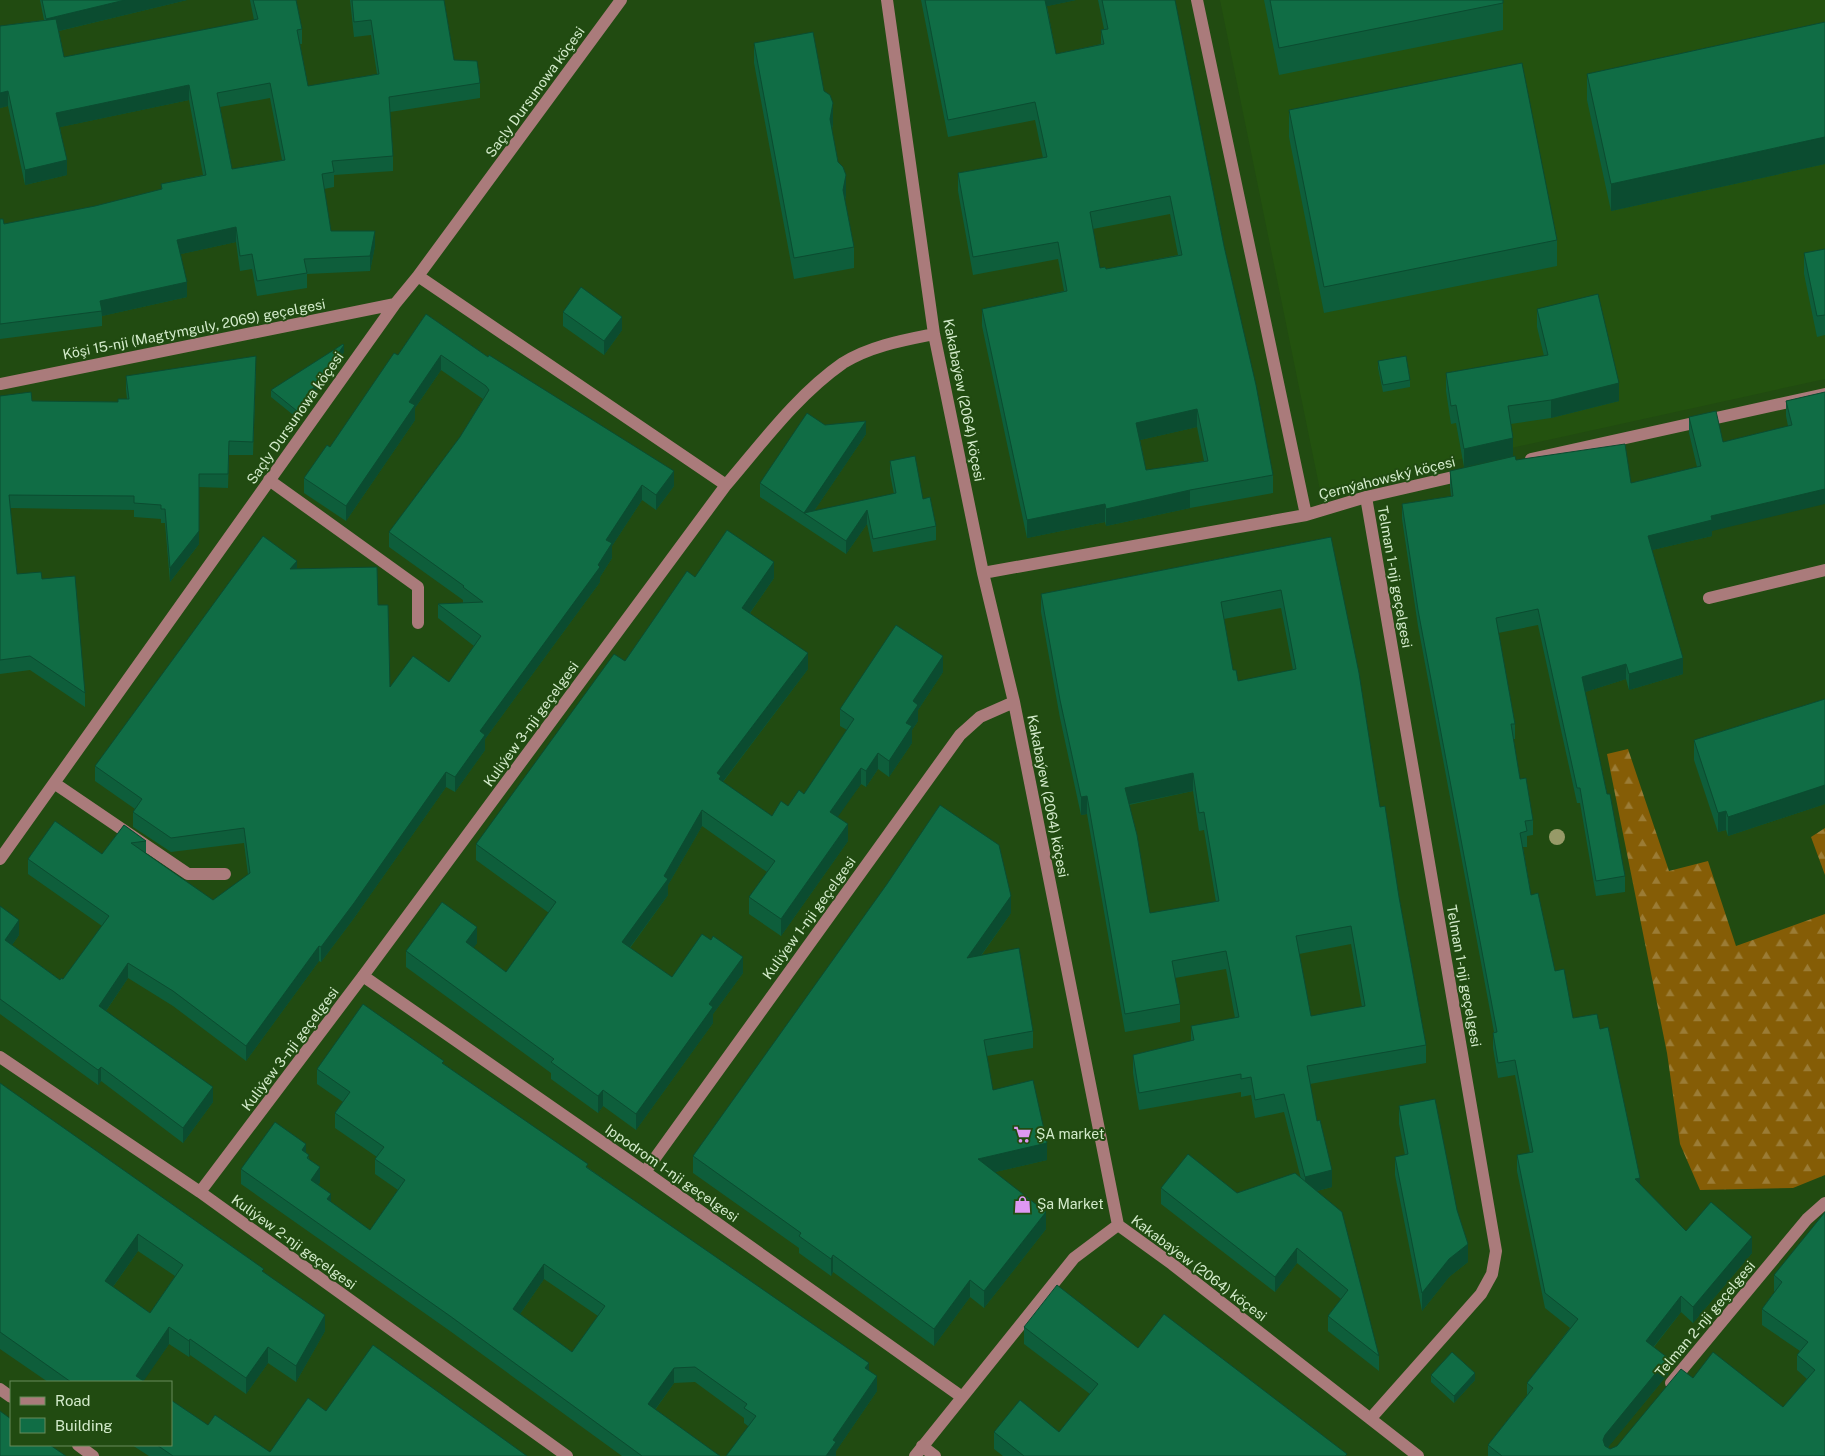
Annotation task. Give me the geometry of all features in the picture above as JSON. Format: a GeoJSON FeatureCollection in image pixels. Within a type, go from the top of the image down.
{"type":"FeatureCollection","features":[{"type":"Feature","properties":{"kind":"street","name":"Saçly Dursunowa köçesi"},"geometry":{"type":"LineString","coordinates":[[0,859],[395,304],[418,276],[621,0]]}},
{"type":"Feature","properties":{"kind":"street","name":"Kakabaýew (2064) köçesi"},"geometry":{"type":"LineString","coordinates":[[887,0],[934,334],[984,573],[1014,702],[1118,1225],[1172,1264],[1418,1456]]}},
{"type":"Feature","properties":{"kind":"street"},"geometry":{"type":"LineString","coordinates":[[1197,0],[1306,515]]}},
{"type":"Feature","properties":{"kind":"street"},"geometry":{"type":"LineString","coordinates":[[418,276],[726,485]]}},
{"type":"Feature","properties":{"kind":"street","name":"Köşi 15-nji (Magtymguly, 2069) geçelgesi"},"geometry":{"type":"LineString","coordinates":[[0,384],[395,304]]}},
{"type":"Feature","properties":{"kind":"street","name":"Kuliýew 3-nji geçelgesi"},"geometry":{"type":"LineString","coordinates":[[200,1192],[363,976],[726,485],[783,417],[844,363],[884,345],[934,334]]}},
{"type":"Feature","properties":{"kind":"street"},"geometry":{"type":"LineString","coordinates":[[1522,461],[1825,394]]}},
{"type":"Feature","properties":{"kind":"street","name":"Çernýahowský köçesi"},"geometry":{"type":"LineString","coordinates":[[984,573],[1306,515],[1366,496],[1483,470]]}},
{"type":"Feature","properties":{"kind":"street"},"geometry":{"type":"LineString","coordinates":[[269,480],[418,587],[418,623]]}},
{"type":"Feature","properties":{"kind":"street","name":"Telman 1-nji geçelgesi"},"geometry":{"type":"LineString","coordinates":[[1366,496],[1496,1251],[1492,1274],[1481,1294],[1371,1418]]}},
{"type":"Feature","properties":{"kind":"street"},"geometry":{"type":"LineString","coordinates":[[1709,598],[1825,570]]}},
{"type":"Feature","properties":{"kind":"street","name":"Kuliýew 1-nji geçelgesi"},"geometry":{"type":"LineString","coordinates":[[645,1172],[960,735],[980,717],[1014,702]]}},
{"type":"Feature","properties":{"kind":"street"},"geometry":{"type":"LineString","coordinates":[[54,783],[188,874],[224,874]]}},
{"type":"Feature","properties":{"kind":"street","name":"Ippodrom 1-nji geçelgesi"},"geometry":{"type":"LineString","coordinates":[[363,976],[645,1172],[962,1397]]}},
{"type":"Feature","properties":{"kind":"street","name":"Kuliýew 2-nji geçelgesi"},"geometry":{"type":"LineString","coordinates":[[0,1057],[200,1192],[567,1456]]}},
{"type":"Feature","properties":{"kind":"street","name":"Telman 2-nji geçelgesi"},"geometry":{"type":"LineString","coordinates":[[1662,1395],[1808,1218],[1825,1203]]}},
{"type":"Feature","properties":{"kind":"street"},"geometry":{"type":"LineString","coordinates":[[935,1456],[919,1451],[1074,1258],[1118,1225]]}},
{"type":"Feature","properties":{"kind":"street"},"geometry":{"type":"LineString","coordinates":[[79,1446],[94,1456]]}},
{"type":"Feature","properties":{"kind":"shaded area"},"geometry":{"type":"Polygon","coordinates":[[[1220,0],[1825,0],[1825,379],[1320,490],[1220,0]]]}},
{"type":"Feature","properties":{"kind":"green space"},"geometry":{"type":"Polygon","coordinates":[[[1628,749],[1669,871],[1708,861],[1736,946],[1825,914],[1825,1175],[1793,1188],[1700,1190],[1680,1144],[1667,1053],[1607,754],[1628,749]]]}},
{"type":"Feature","properties":{"kind":"green space"},"geometry":{"type":"Polygon","coordinates":[[[1825,828],[1825,875],[1811,837],[1825,828]]]}},
{"type":"Feature","properties":{"kind":"building"},"geometry":{"type":"Polygon","coordinates":[[[42,0],[125,0],[46,19],[42,0]]]}},
{"type":"Feature","properties":{"kind":"building"},"geometry":{"type":"Polygon","coordinates":[[[253,0],[296,0],[302,29],[297,30],[308,86],[379,74],[371,20],[354,22],[352,0],[444,0],[454,60],[477,61],[480,83],[389,97],[393,156],[332,161],[334,172],[322,174],[331,231],[375,231],[370,256],[304,259],[307,273],[257,281],[252,254],[240,256],[236,227],[177,240],[187,282],[100,301],[102,311],[0,324],[0,219],[3,219],[4,224],[95,206],[162,189],[161,184],[206,175],[189,85],[56,113],[67,160],[25,170],[8,91],[0,93],[0,26],[56,19],[64,57],[258,19],[253,0]],[[270,83],[217,93],[232,169],[285,160],[270,83]]]}},
{"type":"Feature","properties":{"kind":"building"},"geometry":{"type":"Polygon","coordinates":[[[925,0],[1045,0],[1056,54],[1104,44],[1101,30],[1108,29],[1102,0],[1175,0],[1224,246],[1256,385],[1273,475],[1190,490],[1106,509],[1105,504],[1027,520],[982,309],[1067,291],[1058,242],[973,257],[958,173],[1047,157],[1035,102],[948,120],[925,0]],[[1170,196],[1090,212],[1100,268],[1105,267],[1106,269],[1182,255],[1170,196]],[[1197,409],[1136,423],[1146,470],[1208,461],[1197,409]]]}},
{"type":"Feature","properties":{"kind":"building"},"geometry":{"type":"Polygon","coordinates":[[[1270,0],[1503,0],[1503,3],[1279,48],[1270,0]]]}},
{"type":"Feature","properties":{"kind":"building"},"geometry":{"type":"Polygon","coordinates":[[[1825,22],[1825,137],[1611,184],[1587,74],[1825,22]]]}},
{"type":"Feature","properties":{"kind":"building"},"geometry":{"type":"Polygon","coordinates":[[[813,32],[824,91],[830,95],[833,103],[830,119],[838,162],[843,167],[846,175],[843,190],[854,247],[794,258],[754,43],[813,32]]]}},
{"type":"Feature","properties":{"kind":"building"},"geometry":{"type":"Polygon","coordinates":[[[1522,63],[1557,240],[1324,287],[1289,110],[1522,63]]]}},
{"type":"Feature","properties":{"kind":"building"},"geometry":{"type":"Polygon","coordinates":[[[1825,249],[1825,315],[1817,316],[1804,253],[1825,249]]]}},
{"type":"Feature","properties":{"kind":"building"},"geometry":{"type":"Polygon","coordinates":[[[581,287],[622,317],[604,341],[563,312],[581,287]]]}},
{"type":"Feature","properties":{"kind":"building"},"geometry":{"type":"Polygon","coordinates":[[[1598,294],[1619,383],[1551,400],[1508,406],[1513,438],[1464,449],[1456,405],[1451,406],[1446,373],[1548,355],[1537,309],[1598,294]]]}},
{"type":"Feature","properties":{"kind":"building"},"geometry":{"type":"Polygon","coordinates":[[[426,314],[488,357],[489,355],[674,471],[656,495],[642,485],[606,540],[612,543],[598,565],[600,567],[480,731],[485,735],[455,777],[446,772],[354,903],[321,947],[319,946],[246,1046],[173,991],[128,963],[99,1006],[213,1087],[183,1128],[101,1067],[98,1070],[0,999],[0,906],[19,920],[5,940],[60,980],[61,978],[63,979],[109,916],[28,859],[55,821],[102,854],[124,825],[146,841],[131,843],[213,900],[250,873],[244,828],[171,838],[133,812],[142,799],[95,766],[263,536],[297,561],[290,569],[377,567],[378,605],[388,605],[390,687],[413,656],[449,682],[481,636],[438,604],[483,602],[389,532],[460,437],[489,390],[441,355],[409,402],[415,405],[346,506],[304,478],[327,445],[330,447],[394,353],[398,355],[426,314]]]}},
{"type":"Feature","properties":{"kind":"building"},"geometry":{"type":"Polygon","coordinates":[[[343,344],[297,411],[271,390],[343,344]]]}},
{"type":"Feature","properties":{"kind":"building"},"geometry":{"type":"Polygon","coordinates":[[[256,356],[253,442],[229,441],[228,474],[199,474],[199,531],[170,568],[165,509],[161,509],[161,505],[134,503],[134,496],[9,495],[17,574],[41,572],[42,579],[75,576],[85,693],[30,656],[0,660],[0,396],[31,392],[32,401],[118,402],[118,399],[129,399],[126,376],[256,356]]]}},
{"type":"Feature","properties":{"kind":"building"},"geometry":{"type":"Polygon","coordinates":[[[1406,356],[1410,380],[1383,385],[1378,361],[1406,356]]]}},
{"type":"Feature","properties":{"kind":"building"},"geometry":{"type":"Polygon","coordinates":[[[1825,392],[1825,489],[1711,516],[1712,520],[1648,536],[1683,658],[1629,674],[1626,664],[1582,677],[1607,794],[1610,794],[1625,876],[1596,881],[1580,788],[1577,788],[1538,609],[1496,618],[1515,724],[1511,724],[1520,779],[1526,778],[1533,820],[1525,821],[1527,831],[1520,833],[1531,895],[1538,893],[1555,971],[1564,969],[1573,1018],[1597,1014],[1600,1029],[1608,1027],[1640,1178],[1635,1179],[1686,1231],[1711,1202],[1752,1237],[1693,1307],[1681,1296],[1646,1341],[1668,1358],[1605,1435],[1603,1440],[1605,1446],[1610,1449],[1617,1446],[1681,1369],[1693,1378],[1713,1352],[1783,1407],[1815,1370],[1797,1355],[1808,1342],[1762,1309],[1782,1282],[1774,1275],[1825,1212],[1825,1456],[1502,1456],[1488,1445],[1533,1388],[1527,1383],[1578,1319],[1545,1293],[1517,1155],[1533,1152],[1515,1060],[1498,1063],[1493,1033],[1497,1032],[1418,610],[1402,504],[1453,496],[1450,471],[1515,456],[1516,460],[1625,444],[1631,483],[1701,466],[1689,417],[1716,411],[1723,442],[1792,425],[1786,401],[1825,392]]]}},
{"type":"Feature","properties":{"kind":"building"},"geometry":{"type":"Polygon","coordinates":[[[807,413],[825,425],[866,421],[804,513],[760,483],[807,413]]]}},
{"type":"Feature","properties":{"kind":"building"},"geometry":{"type":"Polygon","coordinates":[[[915,456],[923,499],[930,497],[936,526],[873,539],[867,510],[846,541],[804,513],[896,493],[890,461],[915,456]]]}},
{"type":"Feature","properties":{"kind":"building"},"geometry":{"type":"Polygon","coordinates":[[[727,530],[774,562],[742,608],[808,653],[717,773],[721,776],[719,779],[772,816],[781,801],[788,806],[799,790],[804,794],[854,719],[840,709],[896,625],[943,656],[913,701],[918,705],[906,723],[912,726],[889,761],[878,753],[866,771],[861,768],[830,812],[848,824],[781,919],[749,897],[775,861],[702,810],[664,876],[668,879],[622,942],[672,977],[702,934],[711,940],[713,936],[743,957],[709,1004],[713,1007],[636,1114],[603,1090],[598,1096],[551,1062],[554,1059],[406,951],[442,902],[477,927],[466,942],[506,972],[556,902],[476,844],[614,654],[625,661],[687,571],[695,577],[727,530]]]}},
{"type":"Feature","properties":{"kind":"building"},"geometry":{"type":"Polygon","coordinates":[[[1331,537],[1359,673],[1380,807],[1385,806],[1399,897],[1426,1045],[1307,1066],[1317,1121],[1320,1120],[1332,1170],[1305,1177],[1284,1094],[1255,1100],[1251,1077],[1241,1079],[1241,1074],[1139,1093],[1133,1055],[1194,1040],[1191,1026],[1239,1017],[1226,951],[1172,961],[1180,1004],[1125,1014],[1087,796],[1081,797],[1060,700],[1041,594],[1331,537]],[[1281,590],[1221,602],[1233,670],[1236,670],[1238,681],[1296,669],[1281,590]],[[1193,773],[1125,788],[1137,835],[1150,913],[1219,901],[1204,812],[1199,813],[1193,773]],[[1351,926],[1296,936],[1311,1016],[1365,1006],[1351,926]]]}},
{"type":"Feature","properties":{"kind":"building"},"geometry":{"type":"Polygon","coordinates":[[[1825,699],[1825,785],[1728,817],[1726,811],[1718,813],[1694,740],[1825,699]]]}},
{"type":"Feature","properties":{"kind":"building"},"geometry":{"type":"Polygon","coordinates":[[[940,805],[999,845],[1011,896],[967,958],[1019,948],[1033,1031],[984,1040],[993,1090],[1033,1080],[1047,1143],[978,1159],[1046,1212],[984,1291],[970,1280],[934,1329],[833,1255],[831,1259],[799,1236],[801,1233],[693,1156],[887,884],[940,805]]]}},
{"type":"Feature","properties":{"kind":"building"},"geometry":{"type":"Polygon","coordinates":[[[363,1004],[444,1061],[442,1063],[588,1164],[586,1167],[869,1363],[865,1368],[877,1376],[833,1440],[836,1442],[826,1456],[726,1456],[756,1416],[744,1408],[747,1404],[695,1367],[674,1368],[648,1404],[720,1456],[642,1456],[450,1316],[241,1169],[275,1122],[306,1144],[302,1150],[309,1155],[307,1158],[320,1167],[311,1180],[331,1194],[327,1199],[370,1230],[405,1180],[375,1159],[384,1147],[335,1113],[350,1092],[317,1069],[363,1004]],[[544,1264],[513,1309],[572,1352],[605,1306],[544,1264]]]}},
{"type":"Feature","properties":{"kind":"building"},"geometry":{"type":"Polygon","coordinates":[[[0,1083],[264,1269],[262,1271],[325,1315],[296,1366],[268,1347],[246,1378],[190,1339],[189,1341],[169,1327],[136,1376],[144,1381],[70,1381],[0,1332],[0,1083]],[[138,1234],[105,1281],[150,1313],[183,1265],[138,1234]]]}},
{"type":"Feature","properties":{"kind":"building"},"geometry":{"type":"Polygon","coordinates":[[[1435,1099],[1457,1210],[1468,1244],[1449,1259],[1422,1293],[1395,1157],[1408,1154],[1399,1106],[1435,1099]]]}},
{"type":"Feature","properties":{"kind":"building"},"geometry":{"type":"Polygon","coordinates":[[[1188,1154],[1237,1193],[1295,1173],[1342,1212],[1379,1356],[1328,1316],[1348,1290],[1297,1248],[1275,1277],[1161,1188],[1188,1154]]]}},
{"type":"Feature","properties":{"kind":"building"},"geometry":{"type":"Polygon","coordinates":[[[1057,1285],[1138,1348],[1164,1314],[1347,1454],[1345,1456],[1024,1456],[994,1432],[1020,1400],[1059,1432],[1098,1384],[1024,1327],[1057,1285]]]}},
{"type":"Feature","properties":{"kind":"building"},"geometry":{"type":"Polygon","coordinates":[[[373,1345],[527,1456],[173,1456],[158,1446],[172,1446],[172,1401],[208,1425],[215,1415],[270,1452],[308,1398],[326,1411],[373,1345]]]}},
{"type":"Feature","properties":{"kind":"building"},"geometry":{"type":"Polygon","coordinates":[[[1452,1352],[1475,1373],[1454,1396],[1431,1375],[1452,1352]]]}},
{"type":"Feature","properties":{"kind":"building"},"geometry":{"type":"Polygon","coordinates":[[[0,1411],[10,1418],[10,1446],[51,1446],[66,1456],[0,1456],[0,1411]]]}},
{"type":"Feature","properties":{"kind":"place","name":"ŞA market"},"geometry":{"type":"Point","coordinates":[1022,1134]}},
{"type":"Feature","properties":{"kind":"place","name":"Şa Market"},"geometry":{"type":"Point","coordinates":[1023,1204]}}]}
